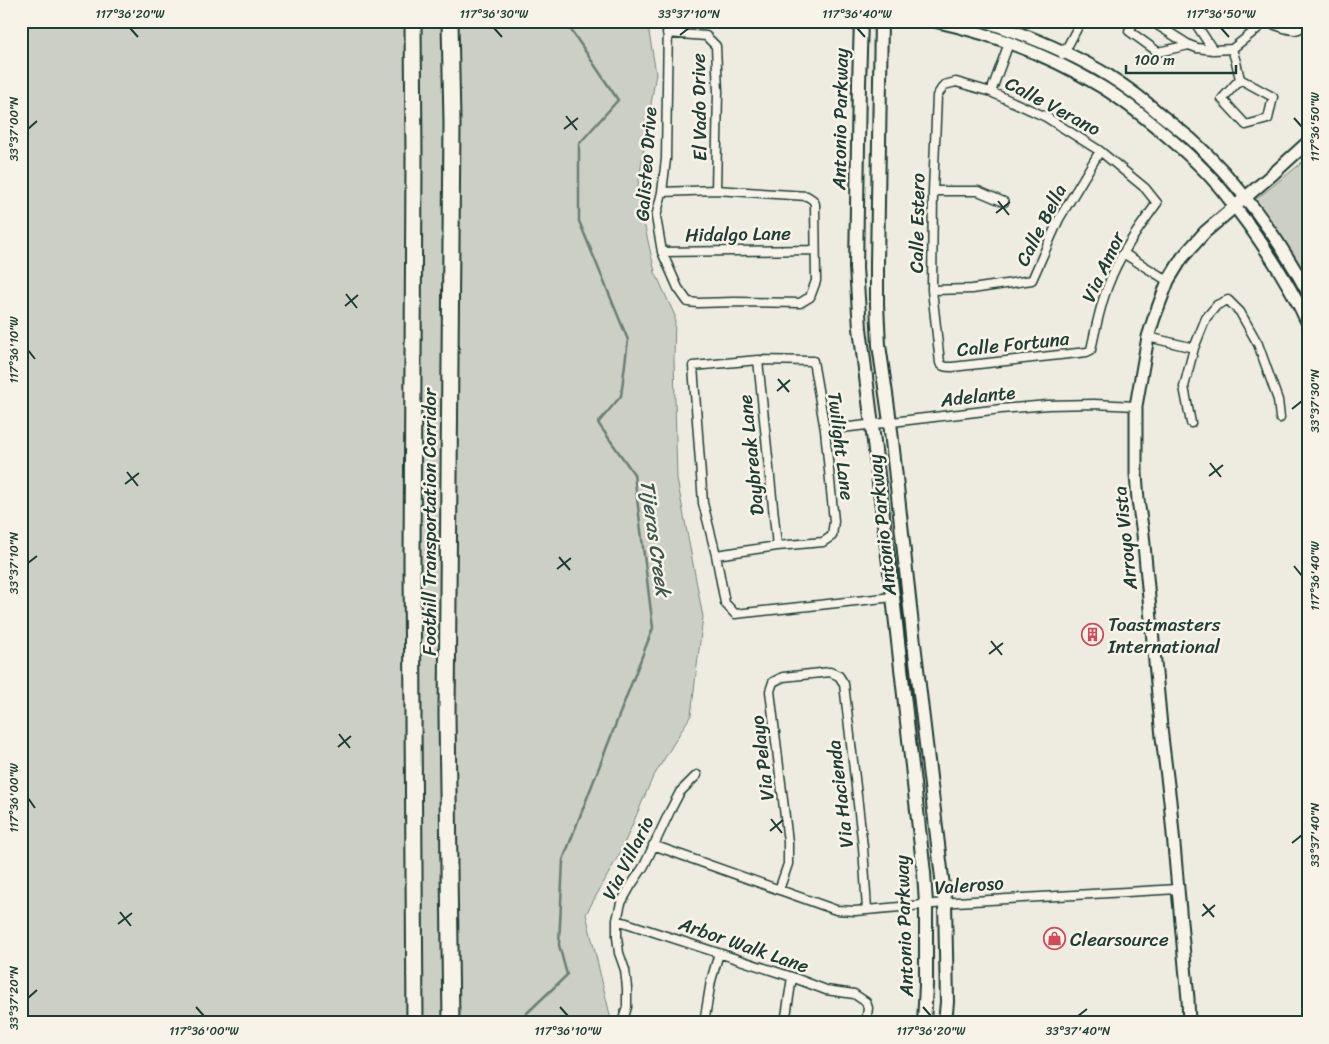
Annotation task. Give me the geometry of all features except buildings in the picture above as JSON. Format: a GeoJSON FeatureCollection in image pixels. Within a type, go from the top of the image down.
{"type":"FeatureCollection","features":[{"type":"Feature","properties":{"kind":"highway","name":"Foothill Transportation Corridor"},"geometry":{"type":"LineString","coordinates":[[413,21],[412,563],[415,1023]]}},
{"type":"Feature","properties":{"kind":"highway","name":"Foothill Transportation Corridor"},"geometry":{"type":"LineString","coordinates":[[450,21],[452,123],[448,714],[451,1023]]}},
{"type":"Feature","properties":{"kind":"main road","name":"Antonio Parkway"},"geometry":{"type":"LineString","coordinates":[[861,21],[856,268],[860,328],[924,873],[926,904],[924,1023]]}},
{"type":"Feature","properties":{"kind":"main road","name":"Antonio Parkway"},"geometry":{"type":"LineString","coordinates":[[881,21],[877,305],[879,345],[890,422],[945,903],[947,1002],[945,1023]]}},
{"type":"Feature","properties":{"kind":"main road"},"geometry":{"type":"LineString","coordinates":[[934,21],[960,27],[1009,43],[1058,64],[1102,87],[1137,111],[1183,149],[1214,181],[1269,252],[1286,278],[1308,324]]}},
{"type":"Feature","properties":{"kind":"main road"},"geometry":{"type":"LineString","coordinates":[[984,21],[1064,53],[1110,76],[1192,140],[1244,197],[1279,244],[1308,293]]}},
{"type":"Feature","properties":{"kind":"main road","name":"Arroyo Vista"},"geometry":{"type":"LineString","coordinates":[[1189,1023],[1170,801],[1138,500],[1135,450],[1136,406],[1148,337],[1168,281],[1182,258],[1205,232],[1308,142]]}},
{"type":"Feature","properties":{"kind":"street","name":"Galisteo Drive"},"geometry":{"type":"LineString","coordinates":[[668,21],[666,159],[662,192],[656,217],[662,252],[678,288],[688,302],[800,303],[810,297],[816,281],[815,250]]}},
{"type":"Feature","properties":{"kind":"street"},"geometry":{"type":"LineString","coordinates":[[1058,64],[1081,21]]}},
{"type":"Feature","properties":{"kind":"street"},"geometry":{"type":"LineString","coordinates":[[1135,21],[1129,31],[1158,52],[1189,45]]}},
{"type":"Feature","properties":{"kind":"street"},"geometry":{"type":"LineString","coordinates":[[1154,21],[1189,45],[1214,50],[1232,49],[1267,21],[1292,30],[1300,28],[1303,21]]}},
{"type":"Feature","properties":{"kind":"street"},"geometry":{"type":"LineString","coordinates":[[1194,21],[1214,50]]}},
{"type":"Feature","properties":{"kind":"street","name":"El Vado Drive"},"geometry":{"type":"LineString","coordinates":[[667,33],[706,36],[716,46],[718,92],[716,190]]}},
{"type":"Feature","properties":{"kind":"street"},"geometry":{"type":"LineString","coordinates":[[991,92],[1009,43]]}},
{"type":"Feature","properties":{"kind":"street"},"geometry":{"type":"LineString","coordinates":[[1232,49],[1240,79],[1273,97],[1268,118],[1246,125],[1222,99],[1240,79]]}},
{"type":"Feature","properties":{"kind":"street","name":"Calle Verano"},"geometry":{"type":"LineString","coordinates":[[944,85],[956,82],[991,92],[1046,117],[1100,150],[1145,188],[1157,203]]}},
{"type":"Feature","properties":{"kind":"street","name":"Calle Estero"},"geometry":{"type":"LineString","coordinates":[[940,363],[932,290],[933,190],[937,96],[944,85]]}},
{"type":"Feature","properties":{"kind":"street","name":"Calle Bella"},"geometry":{"type":"LineString","coordinates":[[932,290],[972,289],[1032,280],[1059,219],[1100,150]]}},
{"type":"Feature","properties":{"kind":"street"},"geometry":{"type":"LineString","coordinates":[[662,192],[716,190],[807,196],[815,204],[815,250]]}},
{"type":"Feature","properties":{"kind":"street"},"geometry":{"type":"LineString","coordinates":[[933,190],[978,191],[1004,202]]}},
{"type":"Feature","properties":{"kind":"street","name":"Via Amor"},"geometry":{"type":"LineString","coordinates":[[1091,350],[1109,282],[1139,228],[1157,203]]}},
{"type":"Feature","properties":{"kind":"street","name":"Hidalgo Lane"},"geometry":{"type":"LineString","coordinates":[[662,252],[815,250]]}},
{"type":"Feature","properties":{"kind":"street"},"geometry":{"type":"LineString","coordinates":[[1124,253],[1168,281]]}},
{"type":"Feature","properties":{"kind":"street"},"geometry":{"type":"LineString","coordinates":[[1191,424],[1184,387],[1194,348],[1206,318],[1217,305],[1228,300],[1240,312],[1258,344],[1278,400],[1280,418]]}},
{"type":"Feature","properties":{"kind":"street"},"geometry":{"type":"LineString","coordinates":[[1148,337],[1194,348]]}},
{"type":"Feature","properties":{"kind":"street","name":"Calle Fortuna"},"geometry":{"type":"LineString","coordinates":[[940,363],[942,366],[952,367],[1082,353],[1091,350]]}},
{"type":"Feature","properties":{"kind":"street"},"geometry":{"type":"LineString","coordinates":[[758,360],[693,366],[703,503],[716,555],[725,603],[736,614],[892,598]]}},
{"type":"Feature","properties":{"kind":"street","name":"Twilight Lane"},"geometry":{"type":"LineString","coordinates":[[758,360],[813,361],[825,430],[834,521],[832,536],[823,542],[777,546]]}},
{"type":"Feature","properties":{"kind":"street","name":"Daybreak Lane"},"geometry":{"type":"LineString","coordinates":[[758,360],[777,546]]}},
{"type":"Feature","properties":{"kind":"street","name":"Adelante"},"geometry":{"type":"LineString","coordinates":[[825,430],[1048,405],[1094,404],[1136,406]]}},
{"type":"Feature","properties":{"kind":"street"},"geometry":{"type":"LineString","coordinates":[[716,555],[777,546]]}},
{"type":"Feature","properties":{"kind":"street","name":"Via Hacienda"},"geometry":{"type":"LineString","coordinates":[[773,682],[783,677],[830,672],[839,676],[844,684],[863,847],[866,910]]}},
{"type":"Feature","properties":{"kind":"street","name":"Via Pelayo"},"geometry":{"type":"LineString","coordinates":[[773,682],[770,691],[788,842],[788,864],[779,890]]}},
{"type":"Feature","properties":{"kind":"street","name":"Via Villario"},"geometry":{"type":"LineString","coordinates":[[622,1023],[627,1007],[627,988],[625,970],[619,953],[617,937],[617,920],[621,903],[644,866],[680,792],[697,775]]}},
{"type":"Feature","properties":{"kind":"street","name":"Valeroso"},"geometry":{"type":"LineString","coordinates":[[653,845],[836,910],[855,911],[926,904],[1178,889]]}},
{"type":"Feature","properties":{"kind":"street","name":"Arbor Walk Lane"},"geometry":{"type":"LineString","coordinates":[[617,920],[792,977],[826,990],[854,994],[866,1002],[868,1008],[866,1023]]}},
{"type":"Feature","properties":{"kind":"street"},"geometry":{"type":"LineString","coordinates":[[704,1023],[711,981],[719,953]]}},
{"type":"Feature","properties":{"kind":"street"},"geometry":{"type":"LineString","coordinates":[[784,1023],[792,977]]}},
{"type":"Feature","properties":{"kind":"shaded area"},"geometry":{"type":"Polygon","coordinates":[[[21,21],[647,21],[656,73],[637,192],[655,272],[675,316],[674,359],[677,479],[703,617],[691,715],[652,779],[621,851],[586,914],[610,1015],[609,1023],[21,1023],[21,21]]]}},
{"type":"Feature","properties":{"kind":"shaded area"},"geometry":{"type":"Polygon","coordinates":[[[1308,156],[1308,280],[1284,239],[1255,200],[1308,156]]]}},
{"type":"Feature","properties":{"kind":"waterway","name":"Tijeras Creek"},"geometry":{"type":"LineString","coordinates":[[525,1023],[526,1014],[567,975],[559,945],[563,860],[653,628],[634,474],[598,423],[621,396],[628,340],[579,221],[579,144],[618,100],[565,21]]}},
{"type":"Feature","properties":{"kind":"place","name":"Toastmasters International"},"geometry":{"type":"Point","coordinates":[1092,635]}},
{"type":"Feature","properties":{"kind":"place","name":"Clearsource"},"geometry":{"type":"Point","coordinates":[1054,939]}}]}
